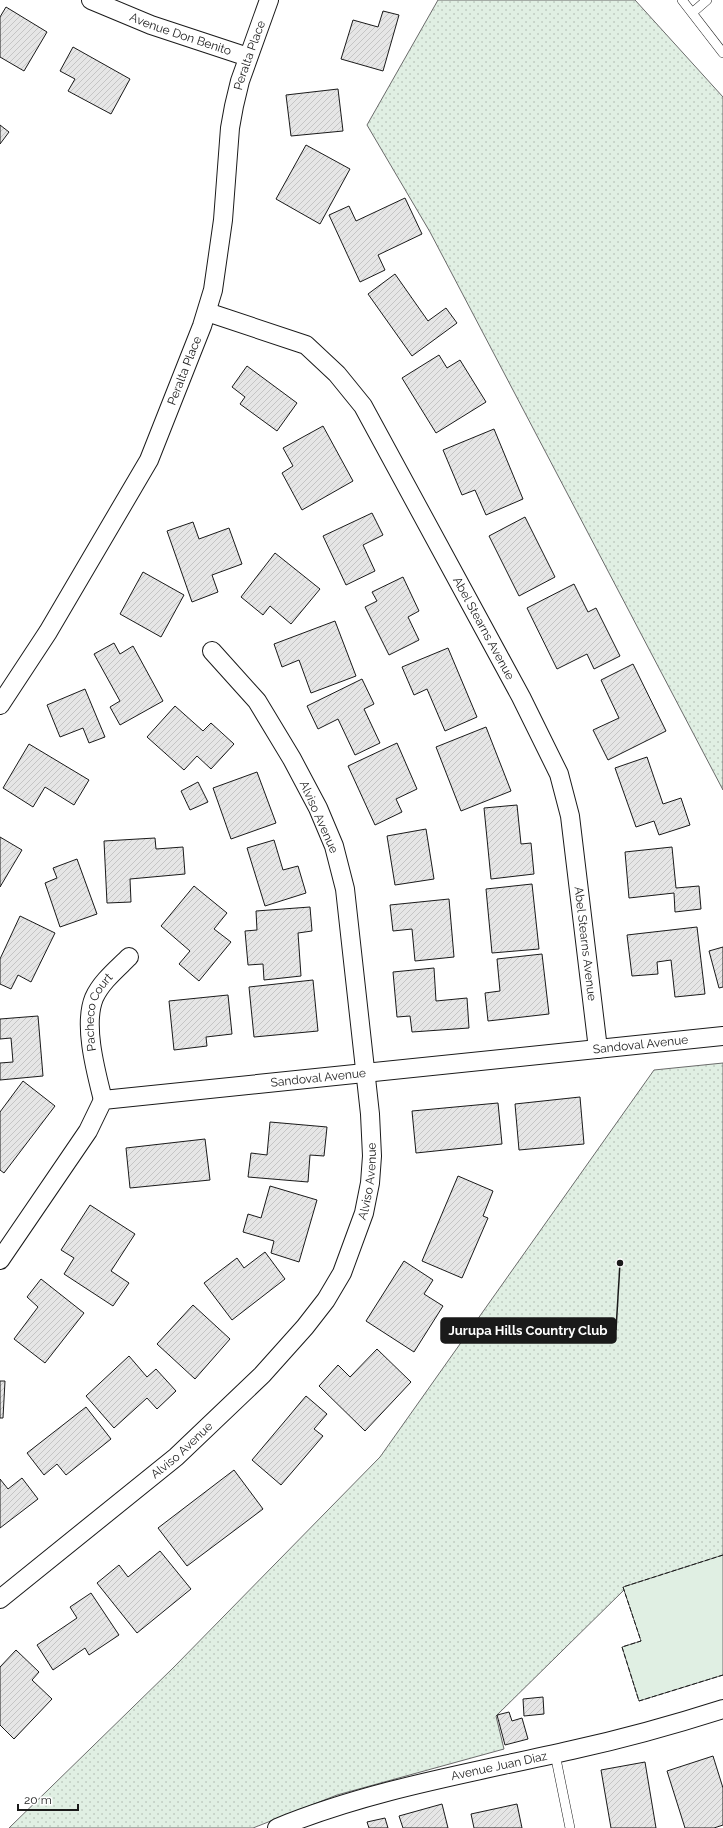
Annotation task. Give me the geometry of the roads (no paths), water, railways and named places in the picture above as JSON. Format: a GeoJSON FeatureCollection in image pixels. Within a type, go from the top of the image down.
{"type":"FeatureCollection","features":[{"type":"Feature","properties":{"kind":"street","name":"Avenue Don Benito"},"geometry":{"type":"LineString","coordinates":[[91,0],[151,25],[248,58]]}},
{"type":"Feature","properties":{"kind":"street","name":"Peralta Place"},"geometry":{"type":"LineString","coordinates":[[0,705],[48,632],[149,460],[202,326],[213,290],[223,220],[230,128],[240,81],[269,0]]}},
{"type":"Feature","properties":{"kind":"street","name":"Abel Stearns Avenue"},"geometry":{"type":"LineString","coordinates":[[207,312],[306,346],[337,374],[363,406],[521,697],[559,774],[570,816],[598,1048]]}},
{"type":"Feature","properties":{"kind":"street","name":"Alviso Avenue"},"geometry":{"type":"LineString","coordinates":[[0,1599],[117,1505],[186,1447],[262,1375],[305,1327],[326,1300],[342,1273],[354,1244],[364,1213],[370,1183],[372,1156],[366,1073],[345,889],[334,846],[318,808],[292,759],[257,701],[212,651]]}},
{"type":"Feature","properties":{"kind":"street","name":"Pacheco Court"},"geometry":{"type":"LineString","coordinates":[[103,1100],[94,1059],[89,1015],[94,997],[104,982],[130,957]]}},
{"type":"Feature","properties":{"kind":"street","name":"Sandoval Avenue"},"geometry":{"type":"LineString","coordinates":[[103,1100],[723,1036]]}},
{"type":"Feature","properties":{"kind":"street"},"geometry":{"type":"LineString","coordinates":[[0,1260],[88,1131],[103,1100]]}},
{"type":"Feature","properties":{"kind":"street","name":"Avenue Juan Diaz"},"geometry":{"type":"LineString","coordinates":[[277,1828],[340,1804],[411,1785],[555,1754],[638,1734],[723,1709]]}},
{"type":"Feature","properties":{"kind":"lane"},"geometry":{"type":"LineString","coordinates":[[682,0],[723,53]]}},
{"type":"Feature","properties":{"kind":"lane"},"geometry":{"type":"LineString","coordinates":[[692,13],[707,0]]}},
{"type":"Feature","properties":{"kind":"lane"},"geometry":{"type":"LineString","coordinates":[[555,1754],[570,1828]]}},
{"type":"Feature","properties":{"kind":"place","name":"Jurupa Hills Country Club"},"geometry":{"type":"Point","coordinates":[620,1263]}}]}
